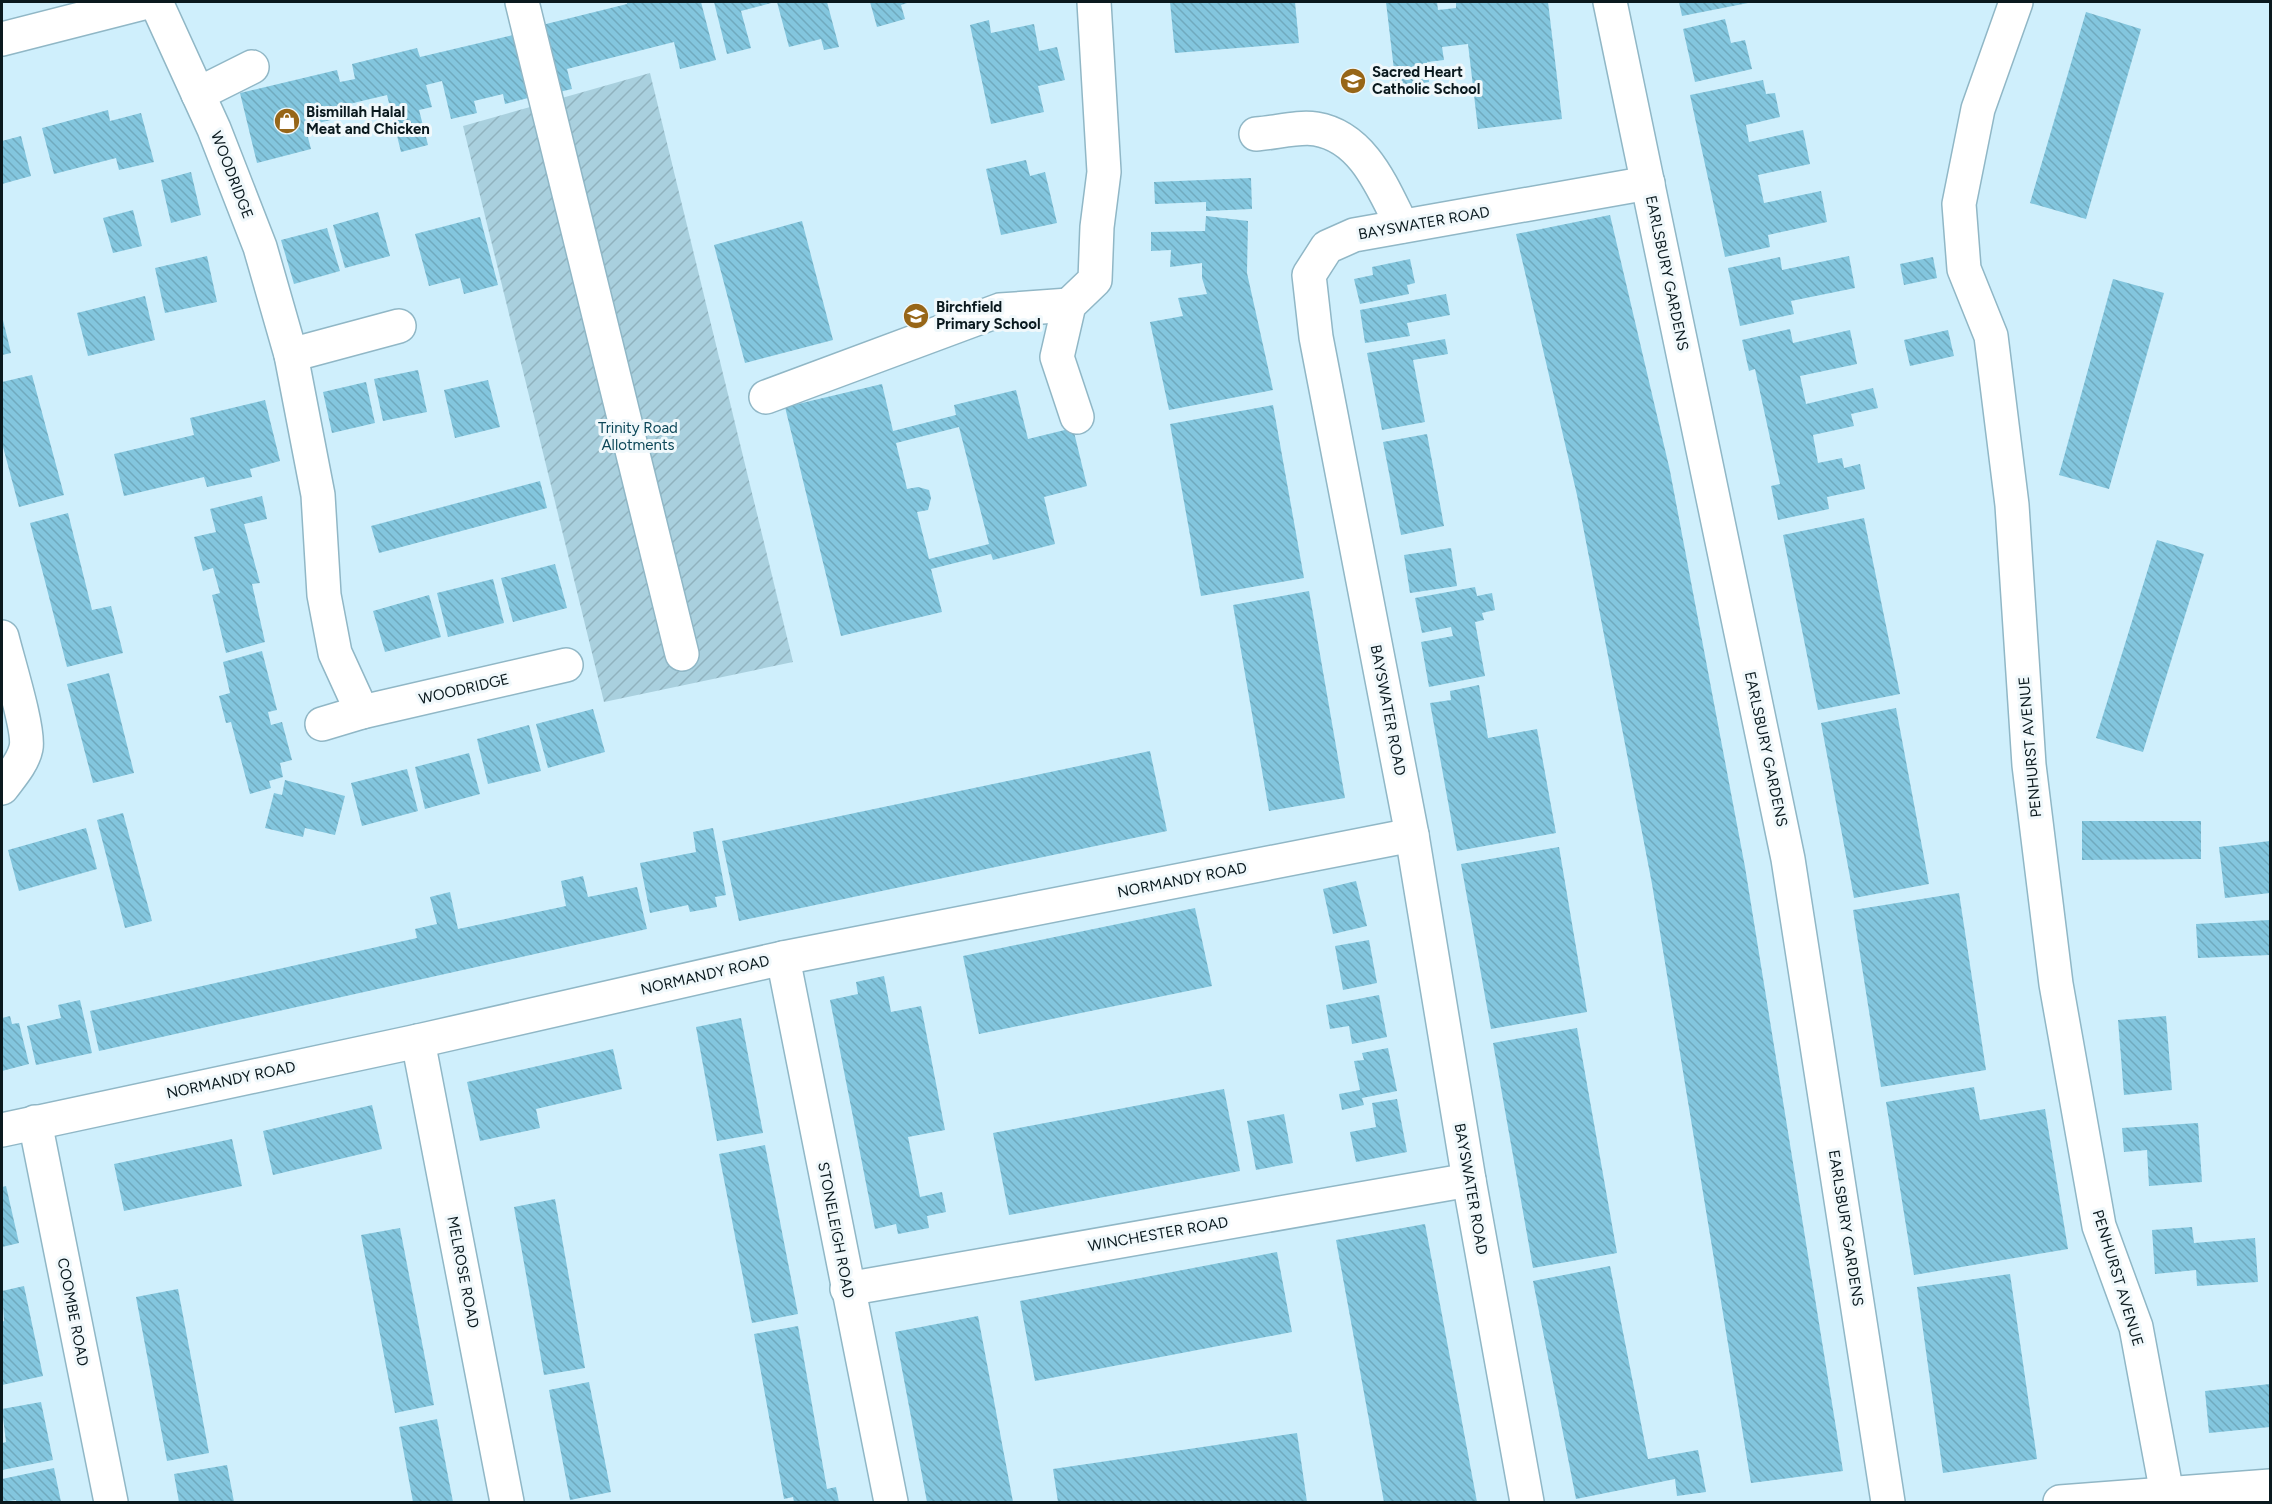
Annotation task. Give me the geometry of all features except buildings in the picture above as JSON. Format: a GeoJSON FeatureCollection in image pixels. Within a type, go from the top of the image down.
{"type":"FeatureCollection","features":[{"type":"Feature","properties":{"kind":"street"},"geometry":{"type":"LineString","coordinates":[[2,39],[147,2]]}},
{"type":"Feature","properties":{"kind":"street","name":"WOODRIDGE"},"geometry":{"type":"LineString","coordinates":[[156,2],[198,94],[260,247],[291,355],[318,495],[324,595],[334,653],[362,712]]}},
{"type":"Feature","properties":{"kind":"street"},"geometry":{"type":"LineString","coordinates":[[522,2],[682,654]]}},
{"type":"Feature","properties":{"kind":"street"},"geometry":{"type":"LineString","coordinates":[[1077,417],[1057,357],[1069,305],[1095,280],[1097,227],[1104,172],[1094,2]]}},
{"type":"Feature","properties":{"kind":"street","name":"EARLSBURY GARDENS"},"geometry":{"type":"LineString","coordinates":[[1610,2],[1788,859],[1888,1503]]}},
{"type":"Feature","properties":{"kind":"street","name":"PENHURST AVENUE"},"geometry":{"type":"LineString","coordinates":[[2016,2],[1978,109],[1959,204],[1964,269],[1991,336],[1994,357],[2012,505],[2030,765],[2056,984],[2100,1226],[2136,1327],[2161,1497]]}},
{"type":"Feature","properties":{"kind":"street"},"geometry":{"type":"LineString","coordinates":[[198,94],[252,67]]}},
{"type":"Feature","properties":{"kind":"street"},"geometry":{"type":"LineString","coordinates":[[1256,134],[1315,129],[1332,134],[1357,151],[1378,178],[1402,226]]}},
{"type":"Feature","properties":{"kind":"street","name":"BAYSWATER ROAD"},"geometry":{"type":"LineString","coordinates":[[1527,1503],[1469,1180],[1412,835],[1316,337],[1309,275],[1327,247],[1354,235],[1648,183]]}},
{"type":"Feature","properties":{"kind":"street"},"geometry":{"type":"LineString","coordinates":[[766,397],[1000,310],[1069,305]]}},
{"type":"Feature","properties":{"kind":"street"},"geometry":{"type":"LineString","coordinates":[[291,355],[399,326]]}},
{"type":"Feature","properties":{"kind":"street"},"geometry":{"type":"LineString","coordinates":[[2,637],[27,747],[15,771],[2,788]]}},
{"type":"Feature","properties":{"kind":"street","name":"WOODRIDGE"},"geometry":{"type":"LineString","coordinates":[[322,724],[362,712],[566,665]]}},
{"type":"Feature","properties":{"kind":"street","name":"NORMANDY ROAD"},"geometry":{"type":"LineString","coordinates":[[2,1130],[418,1041],[783,958],[1412,835]]}},
{"type":"Feature","properties":{"kind":"street","name":"STONELEIGH ROAD"},"geometry":{"type":"LineString","coordinates":[[783,958],[891,1503]]}},
{"type":"Feature","properties":{"kind":"street","name":"MELROSE ROAD"},"geometry":{"type":"LineString","coordinates":[[418,1041],[507,1503]]}},
{"type":"Feature","properties":{"kind":"street","name":"COOMBE ROAD"},"geometry":{"type":"LineString","coordinates":[[35,1122],[111,1503]]}},
{"type":"Feature","properties":{"kind":"street","name":"WINCHESTER ROAD"},"geometry":{"type":"LineString","coordinates":[[847,1289],[1469,1180]]}},
{"type":"Feature","properties":{"kind":"street"},"geometry":{"type":"LineString","coordinates":[[2060,1503],[2161,1497],[2271,1486]]}},
{"type":"Feature","properties":{"kind":"green space","name":"Trinity Road Allotments"},"geometry":{"type":"Polygon","coordinates":[[[650,73],[793,662],[604,702],[463,126],[650,73]]]}},
{"type":"Feature","properties":{"kind":"place","name":"Sacred Heart Catholic School"},"geometry":{"type":"Point","coordinates":[1353,81]}},
{"type":"Feature","properties":{"kind":"place","name":"Bismillah Halal Meat and Chicken"},"geometry":{"type":"Point","coordinates":[287,121]}},
{"type":"Feature","properties":{"kind":"place","name":"Birchfield Primary School"},"geometry":{"type":"Point","coordinates":[916,316]}}]}
